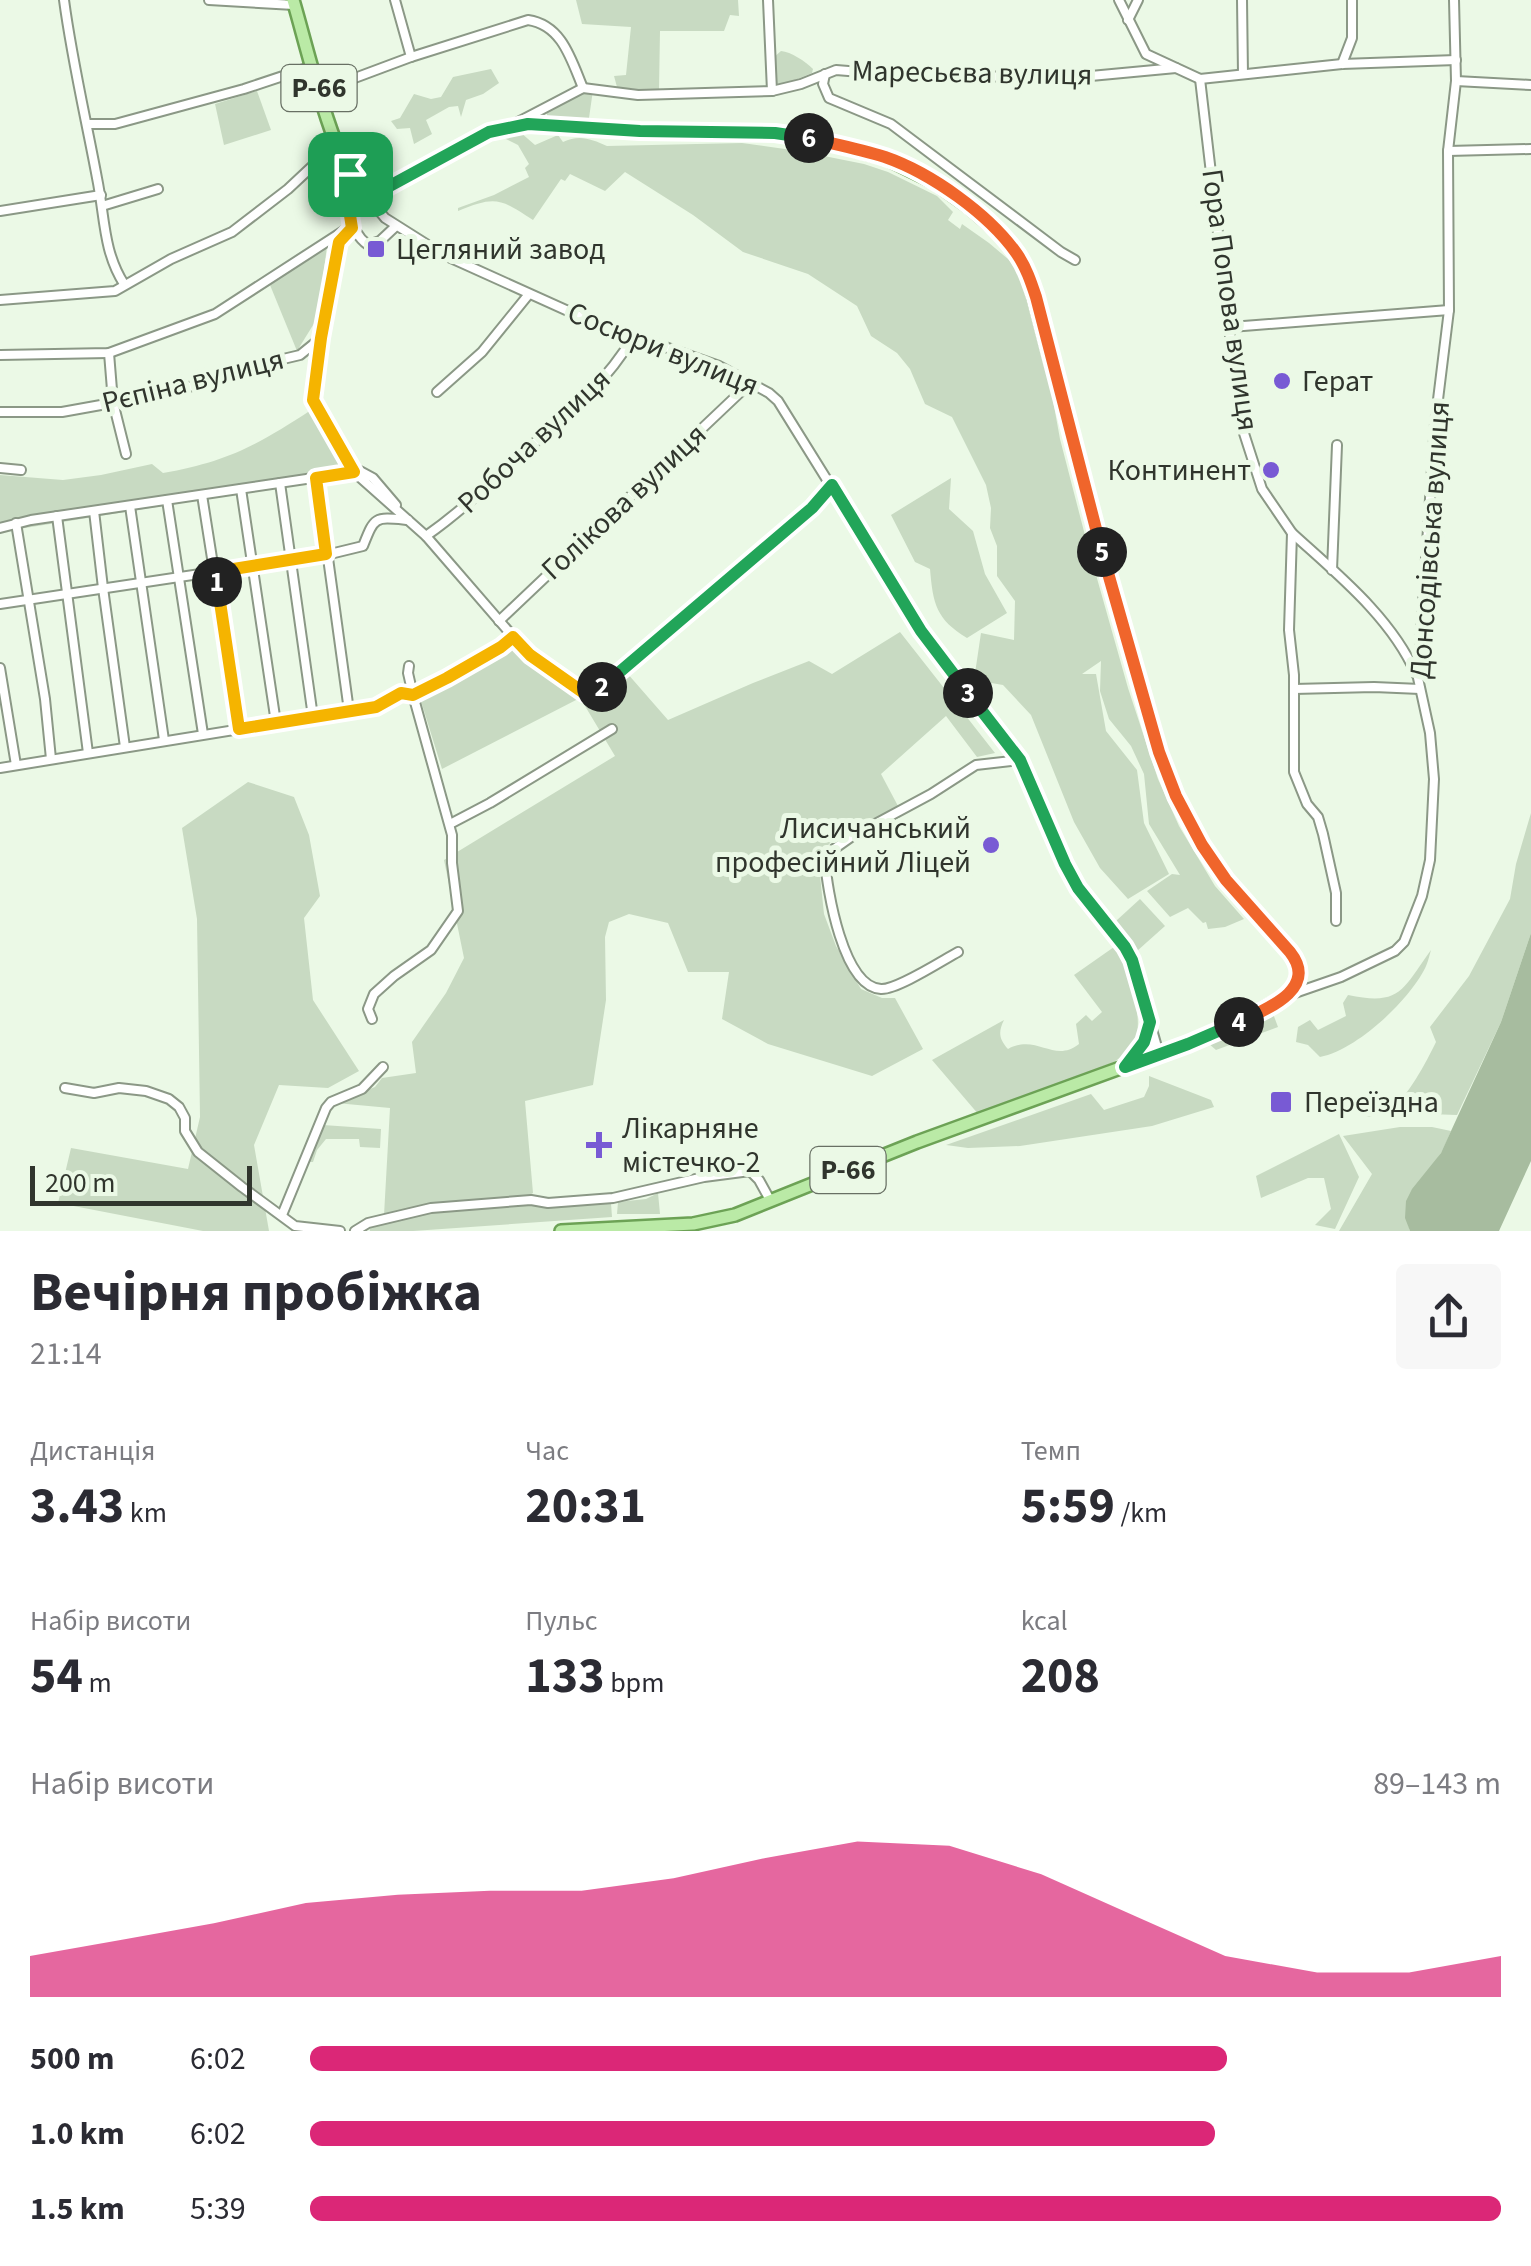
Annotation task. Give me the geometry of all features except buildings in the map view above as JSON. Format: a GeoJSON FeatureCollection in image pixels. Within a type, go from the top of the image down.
{"type":"FeatureCollection","features":[{"type":"Feature","properties":{"kind":"main road","name":"Сосюри вулиця"},"geometry":{"type":"LineString","coordinates":[[294,2],[336,145],[350,174]]}},
{"type":"Feature","properties":{"kind":"main road"},"geometry":{"type":"LineString","coordinates":[[350,174],[362,184],[386,188],[489,132],[528,124],[775,133],[806,137],[912,169],[952,194],[1004,238],[1023,264],[1036,297],[1159,752],[1176,796],[1202,845],[1226,880],[1297,962],[1299,980],[1285,996]]}},
{"type":"Feature","properties":{"kind":"main road","name":"Р-66"},"geometry":{"type":"LineString","coordinates":[[562,1231],[693,1224],[735,1215],[917,1142],[1219,1032],[1285,996]]}},
{"type":"Feature","properties":{"kind":"street"},"geometry":{"type":"LineString","coordinates":[[64,0],[108,252],[124,284]]}},
{"type":"Feature","properties":{"kind":"street"},"geometry":{"type":"LineString","coordinates":[[208,0],[294,2]]}},
{"type":"Feature","properties":{"kind":"street"},"geometry":{"type":"LineString","coordinates":[[396,0],[411,57]]}},
{"type":"Feature","properties":{"kind":"street"},"geometry":{"type":"LineString","coordinates":[[768,0],[772,91]]}},
{"type":"Feature","properties":{"kind":"street"},"geometry":{"type":"LineString","coordinates":[[1119,0],[1146,54],[1200,79],[1342,64],[1456,60]]}},
{"type":"Feature","properties":{"kind":"street"},"geometry":{"type":"LineString","coordinates":[[1128,20],[1138,0]]}},
{"type":"Feature","properties":{"kind":"street"},"geometry":{"type":"LineString","coordinates":[[1242,0],[1243,74]]}},
{"type":"Feature","properties":{"kind":"street"},"geometry":{"type":"LineString","coordinates":[[1342,64],[1352,38],[1352,0]]}},
{"type":"Feature","properties":{"kind":"street","name":"Донсодівська вулиця"},"geometry":{"type":"LineString","coordinates":[[1285,996],[1341,977],[1395,951],[1412,928],[1430,860],[1434,779],[1430,732],[1418,678],[1435,424],[1449,310],[1448,150],[1456,81],[1454,0]]}},
{"type":"Feature","properties":{"kind":"street"},"geometry":{"type":"LineString","coordinates":[[320,91],[411,57],[528,20],[538,21],[564,43],[583,88],[510,126]]}},
{"type":"Feature","properties":{"kind":"street"},"geometry":{"type":"LineString","coordinates":[[87,124],[115,124],[244,90],[313,66]]}},
{"type":"Feature","properties":{"kind":"street","name":"Маресьєва вулиця"},"geometry":{"type":"LineString","coordinates":[[583,88],[638,95],[772,91],[836,70],[910,76],[1080,77],[1176,68]]}},
{"type":"Feature","properties":{"kind":"street"},"geometry":{"type":"LineString","coordinates":[[825,74],[822,84],[829,98],[891,124],[1075,260]]}},
{"type":"Feature","properties":{"kind":"street","name":"Гора Попова вулиця"},"geometry":{"type":"LineString","coordinates":[[1200,79],[1240,421],[1262,488],[1292,533],[1388,628],[1418,678]]}},
{"type":"Feature","properties":{"kind":"street"},"geometry":{"type":"LineString","coordinates":[[1456,81],[1531,85]]}},
{"type":"Feature","properties":{"kind":"street"},"geometry":{"type":"LineString","coordinates":[[0,300],[114,291],[171,258],[232,232],[336,145]]}},
{"type":"Feature","properties":{"kind":"street"},"geometry":{"type":"LineString","coordinates":[[1448,150],[1531,150]]}},
{"type":"Feature","properties":{"kind":"street"},"geometry":{"type":"LineString","coordinates":[[350,174],[348,203],[352,227],[360,239],[368,245],[380,242],[396,226]]}},
{"type":"Feature","properties":{"kind":"street","name":"Сосюри вулиця"},"geometry":{"type":"LineString","coordinates":[[350,174],[396,226],[442,254],[634,337],[719,366],[778,401],[921,631],[1020,760],[1078,888],[1132,960],[1159,1054]]}},
{"type":"Feature","properties":{"kind":"street"},"geometry":{"type":"LineString","coordinates":[[102,206],[158,190]]}},
{"type":"Feature","properties":{"kind":"street"},"geometry":{"type":"LineString","coordinates":[[0,211],[101,195]]}},
{"type":"Feature","properties":{"kind":"street"},"geometry":{"type":"LineString","coordinates":[[352,227],[339,242],[313,400],[354,472],[426,536],[530,655],[584,693],[598,690],[746,566],[812,508],[832,485]]}},
{"type":"Feature","properties":{"kind":"street","name":"Рєпіна вулиця"},"geometry":{"type":"LineString","coordinates":[[0,356],[109,352],[215,314],[352,227]]}},
{"type":"Feature","properties":{"kind":"street"},"geometry":{"type":"LineString","coordinates":[[436,392],[482,352],[529,294]]}},
{"type":"Feature","properties":{"kind":"street"},"geometry":{"type":"LineString","coordinates":[[1231,326],[1449,310]]}},
{"type":"Feature","properties":{"kind":"street","name":"Робоча вулиця"},"geometry":{"type":"LineString","coordinates":[[426,536],[471,502],[578,406],[634,337]]}},
{"type":"Feature","properties":{"kind":"street","name":"Рєпіна вулиця"},"geometry":{"type":"LineString","coordinates":[[0,412],[62,412],[173,392],[300,355],[321,338]]}},
{"type":"Feature","properties":{"kind":"street"},"geometry":{"type":"LineString","coordinates":[[109,352],[113,402],[126,454]]}},
{"type":"Feature","properties":{"kind":"street","name":"Голікова вулиця"},"geometry":{"type":"LineString","coordinates":[[499,621],[750,383]]}},
{"type":"Feature","properties":{"kind":"street"},"geometry":{"type":"LineString","coordinates":[[1332,570],[1337,445]]}},
{"type":"Feature","properties":{"kind":"street"},"geometry":{"type":"LineString","coordinates":[[0,468],[21,470]]}},
{"type":"Feature","properties":{"kind":"street"},"geometry":{"type":"LineString","coordinates":[[0,528],[354,472]]}},
{"type":"Feature","properties":{"kind":"street"},"geometry":{"type":"LineString","coordinates":[[316,478],[349,711]]}},
{"type":"Feature","properties":{"kind":"street"},"geometry":{"type":"LineString","coordinates":[[280,483],[313,718]]}},
{"type":"Feature","properties":{"kind":"street"},"geometry":{"type":"LineString","coordinates":[[242,489],[276,723]]}},
{"type":"Feature","properties":{"kind":"street"},"geometry":{"type":"LineString","coordinates":[[202,495],[239,729]]}},
{"type":"Feature","properties":{"kind":"street"},"geometry":{"type":"LineString","coordinates":[[166,500],[203,734]]}},
{"type":"Feature","properties":{"kind":"street"},"geometry":{"type":"LineString","coordinates":[[130,506],[164,740]]}},
{"type":"Feature","properties":{"kind":"street"},"geometry":{"type":"LineString","coordinates":[[94,511],[126,746]]}},
{"type":"Feature","properties":{"kind":"street"},"geometry":{"type":"LineString","coordinates":[[57,516],[88,753]]}},
{"type":"Feature","properties":{"kind":"street"},"geometry":{"type":"LineString","coordinates":[[0,604],[326,554],[362,546],[366,533],[381,518],[408,520]]}},
{"type":"Feature","properties":{"kind":"street"},"geometry":{"type":"LineString","coordinates":[[16,524],[52,759]]}},
{"type":"Feature","properties":{"kind":"street"},"geometry":{"type":"LineString","coordinates":[[1292,533],[1289,630],[1294,772],[1323,834],[1336,893],[1336,921]]}},
{"type":"Feature","properties":{"kind":"street"},"geometry":{"type":"LineString","coordinates":[[0,768],[376,707],[401,693],[413,695],[447,678],[513,637]]}},
{"type":"Feature","properties":{"kind":"street"},"geometry":{"type":"LineString","coordinates":[[372,1019],[368,1008],[374,994],[431,950],[458,912],[450,824],[413,695],[409,666]]}},
{"type":"Feature","properties":{"kind":"street"},"geometry":{"type":"LineString","coordinates":[[0,668],[16,765]]}},
{"type":"Feature","properties":{"kind":"street"},"geometry":{"type":"LineString","coordinates":[[1294,689],[1420,689]]}},
{"type":"Feature","properties":{"kind":"street"},"geometry":{"type":"LineString","coordinates":[[450,824],[612,729]]}},
{"type":"Feature","properties":{"kind":"street"},"geometry":{"type":"LineString","coordinates":[[958,952],[894,987],[881,990],[866,984],[844,948],[835,924],[824,860],[851,837],[976,765],[1020,760]]}},
{"type":"Feature","properties":{"kind":"street"},"geometry":{"type":"LineString","coordinates":[[1125,1067],[1144,1042],[1150,1022]]}},
{"type":"Feature","properties":{"kind":"street"},"geometry":{"type":"LineString","coordinates":[[282,1215],[326,1108],[362,1089],[383,1066]]}},
{"type":"Feature","properties":{"kind":"street"},"geometry":{"type":"LineString","coordinates":[[65,1088],[94,1093],[119,1088],[146,1090],[169,1098],[185,1118],[185,1130],[198,1152],[296,1226],[340,1231]]}},
{"type":"Feature","properties":{"kind":"street"},"geometry":{"type":"LineString","coordinates":[[355,1231],[368,1223],[430,1208],[613,1198],[704,1177],[750,1171],[770,1200]]}},
{"type":"Feature","properties":{"kind":"shaded area"},"geometry":{"type":"Polygon","coordinates":[[[576,0],[738,0],[739,16],[730,15],[724,31],[660,31],[659,89],[651,91],[617,87],[614,76],[626,75],[631,27],[582,24],[576,0]]]}},
{"type":"Feature","properties":{"kind":"shaded area"},"geometry":{"type":"Polygon","coordinates":[[[781,51],[802,60],[813,69],[812,73],[775,85],[773,58],[781,51]]]}},
{"type":"Feature","properties":{"kind":"shaded area"},"geometry":{"type":"Polygon","coordinates":[[[491,69],[499,83],[466,100],[461,117],[458,106],[426,120],[432,134],[414,144],[410,128],[397,129],[391,121],[400,118],[414,94],[431,99],[441,97],[453,77],[491,69]]]}},
{"type":"Feature","properties":{"kind":"shaded area"},"geometry":{"type":"Polygon","coordinates":[[[585,90],[593,90],[589,118],[583,118],[583,122],[547,117],[547,112],[585,90]]]}},
{"type":"Feature","properties":{"kind":"shaded area"},"geometry":{"type":"Polygon","coordinates":[[[257,91],[271,130],[224,145],[215,104],[257,91]]]}},
{"type":"Feature","properties":{"kind":"shaded area"},"geometry":{"type":"Polygon","coordinates":[[[520,132],[535,145],[558,135],[563,142],[585,138],[607,146],[742,143],[864,164],[937,196],[953,212],[948,220],[960,229],[962,224],[1008,259],[1021,274],[1042,340],[1060,439],[1087,543],[1158,779],[1179,826],[1215,886],[1244,919],[1208,929],[1206,922],[1188,908],[1170,917],[1147,891],[1172,874],[1180,875],[1149,824],[1144,774],[1131,746],[1109,719],[1100,691],[1101,661],[1082,674],[1096,674],[1106,731],[1137,770],[1144,823],[1169,874],[1128,899],[1100,868],[1074,822],[1031,715],[1003,685],[974,680],[981,633],[1014,640],[1015,601],[997,576],[997,546],[990,528],[986,485],[952,417],[925,404],[910,369],[897,353],[871,336],[857,306],[808,274],[743,252],[625,172],[605,191],[570,174],[565,181],[561,179],[533,220],[513,207],[489,201],[458,211],[529,177],[525,168],[529,164],[518,145],[502,137],[520,132]]]}},
{"type":"Feature","properties":{"kind":"shaded area"},"geometry":{"type":"Polygon","coordinates":[[[327,246],[318,317],[297,351],[270,285],[327,246]]]}},
{"type":"Feature","properties":{"kind":"shaded area"},"geometry":{"type":"Polygon","coordinates":[[[311,410],[350,476],[0,532],[0,475],[63,480],[152,464],[163,473],[185,469],[241,451],[311,410]]]}},
{"type":"Feature","properties":{"kind":"shaded area"},"geometry":{"type":"Polygon","coordinates":[[[951,478],[949,509],[973,531],[985,574],[1007,613],[967,638],[942,617],[930,569],[915,562],[891,515],[951,478]]]}},
{"type":"Feature","properties":{"kind":"shaded area"},"geometry":{"type":"Polygon","coordinates":[[[900,632],[995,753],[977,757],[946,716],[881,774],[898,806],[831,842],[818,856],[824,914],[836,946],[861,989],[882,998],[895,998],[923,1049],[872,1076],[768,1044],[722,1019],[729,972],[688,972],[668,923],[629,914],[609,922],[605,937],[606,1000],[593,1085],[525,1101],[533,1193],[424,1206],[384,1215],[390,1108],[336,1103],[375,1087],[382,1078],[416,1073],[412,1042],[446,993],[464,958],[444,860],[615,756],[582,701],[602,696],[627,673],[668,720],[809,661],[832,674],[900,632]]]}},
{"type":"Feature","properties":{"kind":"shaded area"},"geometry":{"type":"Polygon","coordinates":[[[512,648],[578,699],[442,769],[420,698],[512,648]]]}},
{"type":"Feature","properties":{"kind":"shaded area"},"geometry":{"type":"Polygon","coordinates":[[[248,782],[294,797],[309,835],[320,896],[304,918],[313,1000],[359,1071],[328,1088],[279,1085],[254,1145],[269,1231],[203,1231],[58,1203],[71,1148],[188,1169],[200,1117],[197,919],[182,828],[248,782]]]}},
{"type":"Feature","properties":{"kind":"shaded area"},"geometry":{"type":"Polygon","coordinates":[[[1531,813],[1531,933],[1501,1022],[1457,1115],[1401,1113],[1366,1117],[1396,1104],[1427,1059],[1436,1042],[1430,1027],[1469,976],[1510,899],[1531,813]]]}},
{"type":"Feature","properties":{"kind":"shaded area"},"geometry":{"type":"Polygon","coordinates":[[[1140,899],[1165,926],[1137,951],[1116,921],[1140,899]]]}},
{"type":"Feature","properties":{"kind":"shaded area"},"geometry":{"type":"Polygon","coordinates":[[[1531,933],[1531,1161],[1499,1231],[1410,1231],[1405,1218],[1406,1201],[1441,1153],[1501,1022],[1531,933]]]}},
{"type":"Feature","properties":{"kind":"shaded area"},"geometry":{"type":"Polygon","coordinates":[[[1114,947],[1136,1004],[1138,1029],[1132,1046],[1114,1062],[979,1115],[932,1060],[1004,1020],[1000,1035],[1008,1049],[1028,1044],[1061,1051],[1079,1044],[1076,1024],[1086,1015],[1092,1021],[1102,1012],[1074,975],[1114,947]]]}},
{"type":"Feature","properties":{"kind":"shaded area"},"geometry":{"type":"Polygon","coordinates":[[[1431,950],[1415,985],[1364,1035],[1320,1057],[1308,1045],[1296,1042],[1298,1027],[1310,1020],[1318,1030],[1346,1016],[1343,1003],[1348,995],[1379,998],[1398,992],[1431,950]]]}},
{"type":"Feature","properties":{"kind":"shaded area"},"geometry":{"type":"Polygon","coordinates":[[[1272,1011],[1278,1027],[1216,1050],[1208,1043],[1237,1025],[1272,1011]]]}},
{"type":"Feature","properties":{"kind":"shaded area"},"geometry":{"type":"Polygon","coordinates":[[[1149,1076],[1211,1100],[1214,1107],[1152,1126],[1020,1146],[946,1145],[1091,1094],[1104,1110],[1144,1097],[1149,1076]]]}},
{"type":"Feature","properties":{"kind":"shaded area"},"geometry":{"type":"Polygon","coordinates":[[[323,1125],[381,1129],[380,1148],[360,1147],[359,1139],[326,1139],[313,1162],[309,1162],[323,1125]]]}},
{"type":"Feature","properties":{"kind":"shaded area"},"geometry":{"type":"Polygon","coordinates":[[[1400,1127],[1451,1131],[1441,1153],[1410,1197],[1410,1231],[1339,1231],[1372,1174],[1343,1136],[1400,1127]]]}},
{"type":"Feature","properties":{"kind":"shaded area"},"geometry":{"type":"Polygon","coordinates":[[[1339,1134],[1359,1177],[1335,1229],[1315,1225],[1331,1209],[1324,1178],[1308,1178],[1261,1198],[1256,1176],[1339,1134]]]}},
{"type":"Feature","properties":{"kind":"shaded area"},"geometry":{"type":"Polygon","coordinates":[[[658,1193],[660,1214],[617,1214],[618,1202],[646,1199],[658,1193]]]}},
{"type":"Feature","properties":{"kind":"shaded area"},"geometry":{"type":"Polygon","coordinates":[[[611,1203],[612,1217],[413,1231],[370,1231],[369,1227],[426,1212],[611,1203]]]}},
{"type":"Feature","properties":{"kind":"place","name":"Цегляний завод"},"geometry":{"type":"Point","coordinates":[376,249]}},
{"type":"Feature","properties":{"kind":"place","name":"Герат"},"geometry":{"type":"Point","coordinates":[1282,381]}},
{"type":"Feature","properties":{"kind":"place","name":"Континент"},"geometry":{"type":"Point","coordinates":[1271,470]}},
{"type":"Feature","properties":{"kind":"place","name":"Лисичанський професійний Ліцей"},"geometry":{"type":"Point","coordinates":[991,845]}},
{"type":"Feature","properties":{"kind":"place","name":"Переїздна"},"geometry":{"type":"Point","coordinates":[1281,1102]}},
{"type":"Feature","properties":{"kind":"place","name":"Лікарняне містечко-2"},"geometry":{"type":"Point","coordinates":[599,1145]}},
{"type":"Feature","properties":{"kind":"route"},"geometry":{"type":"LineString","coordinates":[[528,124],[775,133],[806,137],[912,169],[987,222],[1015,252],[1030,278],[1106,567],[1159,752],[1176,796],[1226,880],[1297,962],[1299,980],[1294,989],[1219,1032],[1125,1067],[1144,1042],[1150,1022],[1132,960],[1078,888],[1020,760],[921,631],[832,485],[812,508],[598,690],[584,693],[530,655],[513,637],[413,695],[401,693],[376,707],[239,729],[215,572],[326,554],[316,478],[354,472],[313,400],[339,242],[352,228],[348,203],[350,174],[362,184],[386,188],[489,132],[528,124]]}}]}
